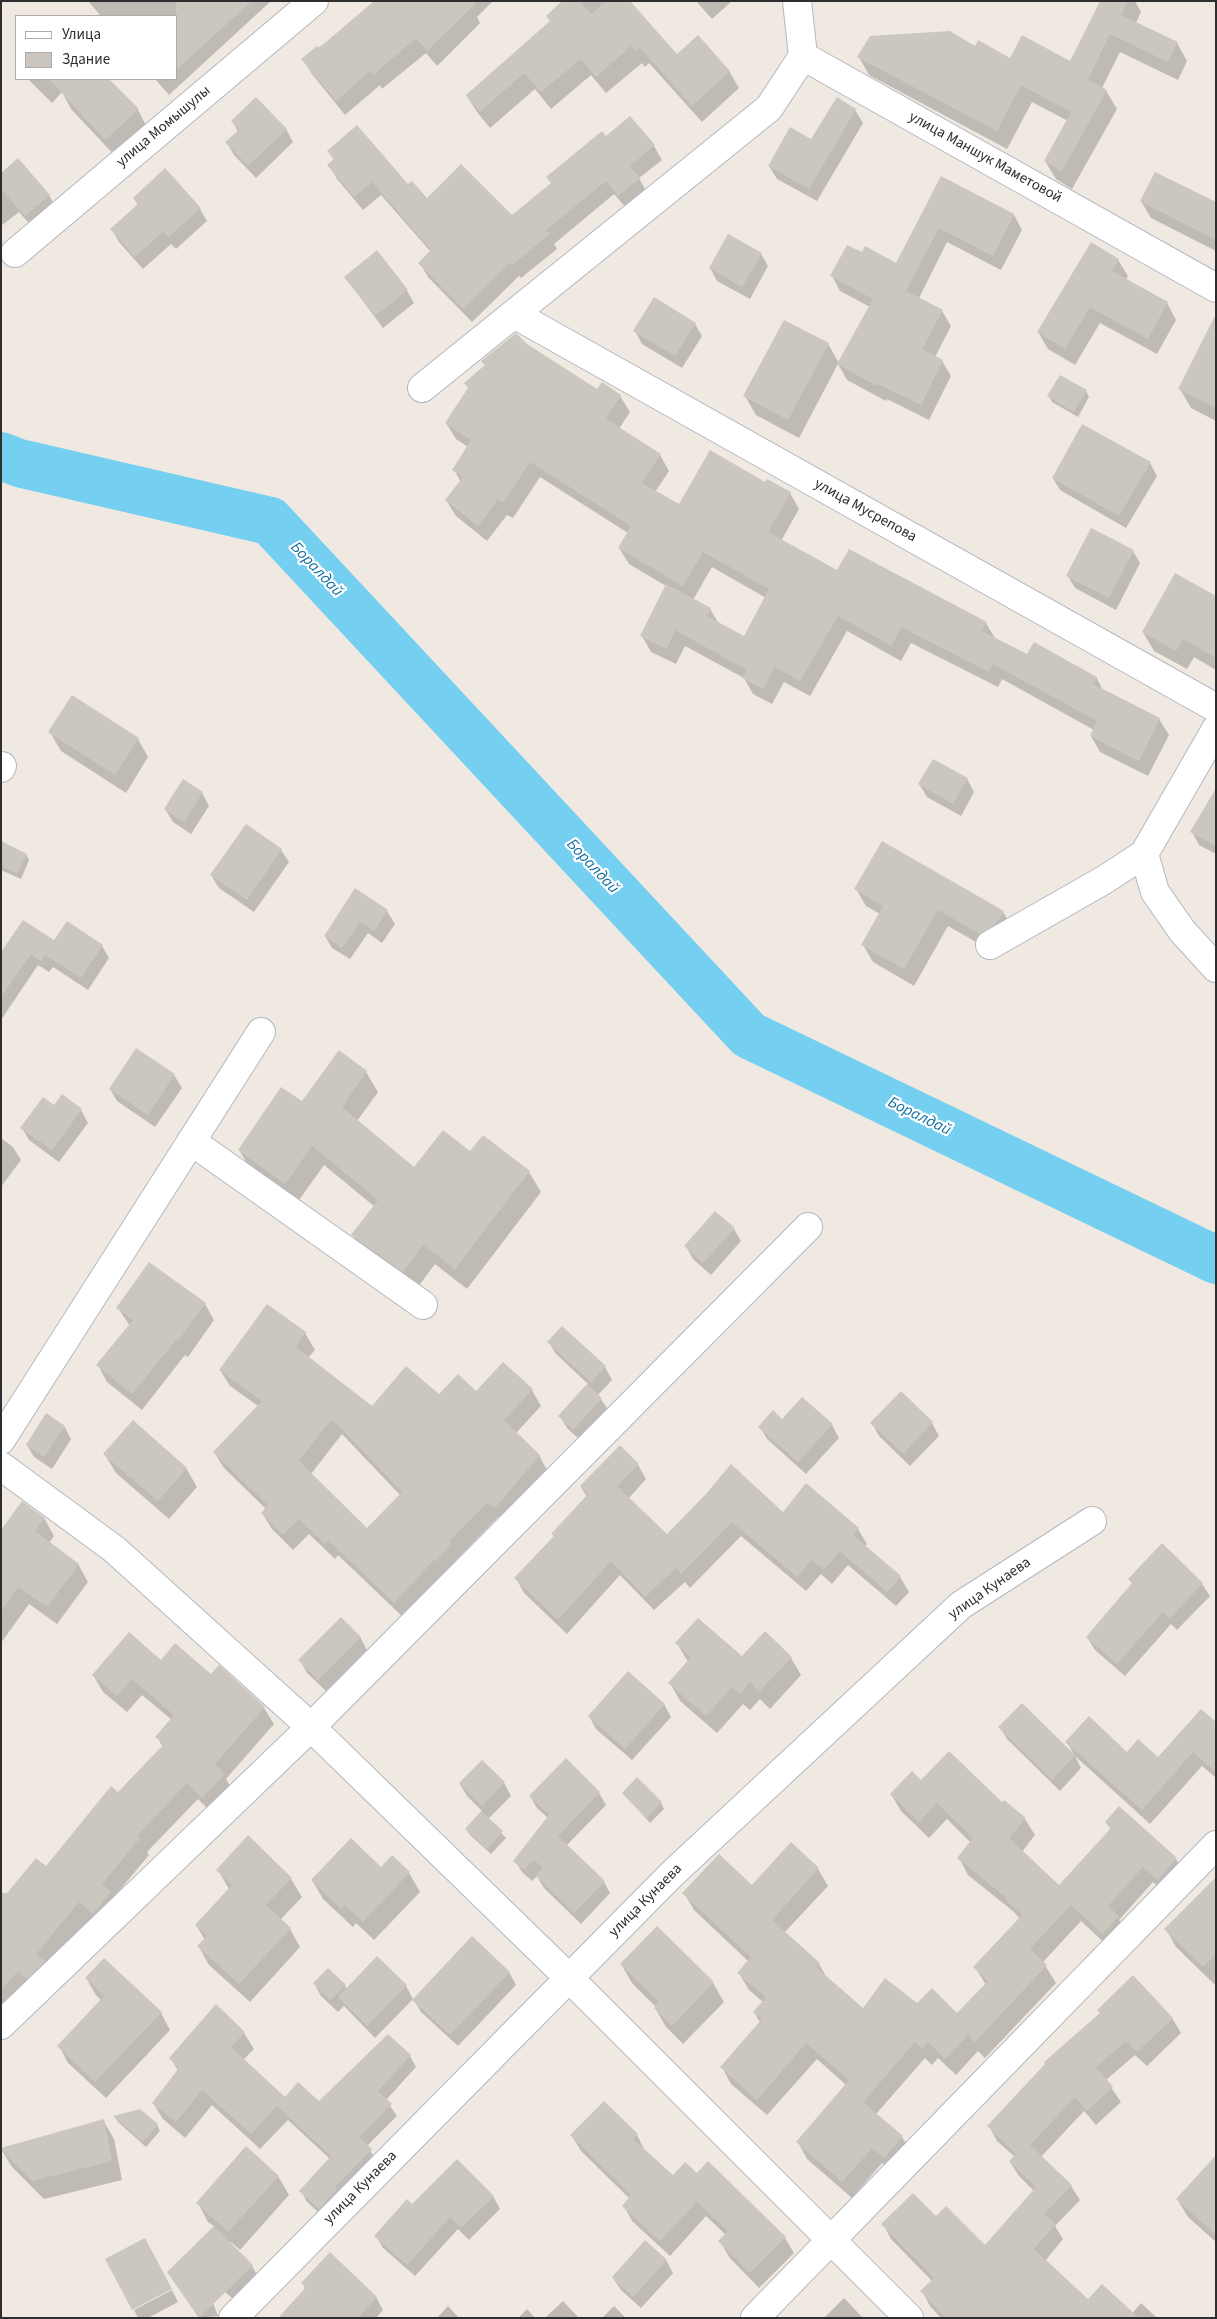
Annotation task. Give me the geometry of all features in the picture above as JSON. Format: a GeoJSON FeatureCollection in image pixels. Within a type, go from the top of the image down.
{"type":"FeatureCollection","features":[{"type":"Feature","properties":{"kind":"street","name":"улица Момышулы"},"geometry":{"type":"LineString","coordinates":[[15,253],[314,1]]}},
{"type":"Feature","properties":{"kind":"street"},"geometry":{"type":"LineString","coordinates":[[422,388],[769,108],[803,56],[797,1]]}},
{"type":"Feature","properties":{"kind":"street","name":"улица Маншук Маметовой"},"geometry":{"type":"LineString","coordinates":[[803,56],[1216,288]]}},
{"type":"Feature","properties":{"kind":"street","name":"улица Мусрепова"},"geometry":{"type":"LineString","coordinates":[[514,314],[1216,708]]}},
{"type":"Feature","properties":{"kind":"street"},"geometry":{"type":"LineString","coordinates":[[990,945],[1104,880],[1144,854],[1216,729]]}},
{"type":"Feature","properties":{"kind":"street"},"geometry":{"type":"LineString","coordinates":[[1144,854],[1155,892],[1183,932],[1216,968]]}},
{"type":"Feature","properties":{"kind":"street"},"geometry":{"type":"LineString","coordinates":[[1,1440],[261,1032]]}},
{"type":"Feature","properties":{"kind":"street"},"geometry":{"type":"LineString","coordinates":[[191,1141],[423,1305]]}},
{"type":"Feature","properties":{"kind":"street"},"geometry":{"type":"LineString","coordinates":[[1,2024],[311,1727],[808,1227]]}},
{"type":"Feature","properties":{"kind":"street"},"geometry":{"type":"LineString","coordinates":[[1,1466],[114,1549],[311,1727],[569,1978],[909,2318]]}},
{"type":"Feature","properties":{"kind":"street","name":"улица Кунаева"},"geometry":{"type":"LineString","coordinates":[[232,2318],[672,1874],[961,1606],[1092,1521]]}},
{"type":"Feature","properties":{"kind":"street"},"geometry":{"type":"LineString","coordinates":[[755,2318],[1216,1845]]}},
{"type":"Feature","properties":{"kind":"building"},"geometry":{"type":"Polygon","coordinates":[[[176,1],[252,1],[178,68],[178,15],[176,15],[176,1]]]}},
{"type":"Feature","properties":{"kind":"building"},"geometry":{"type":"Polygon","coordinates":[[[374,1],[478,1],[427,51],[416,38],[373,75],[370,71],[336,101],[301,59],[317,46],[319,48],[374,1]]]}},
{"type":"Feature","properties":{"kind":"building"},"geometry":{"type":"Polygon","coordinates":[[[562,1],[580,1],[591,14],[606,1],[630,1],[677,54],[698,35],[730,71],[692,106],[639,47],[635,51],[631,46],[596,77],[581,59],[541,92],[524,73],[480,112],[466,95],[550,21],[546,16],[562,1]]]}},
{"type":"Feature","properties":{"kind":"building"},"geometry":{"type":"Polygon","coordinates":[[[1100,1],[1128,1],[1121,15],[1178,42],[1168,62],[1110,34],[1088,79],[1107,90],[1062,171],[1044,161],[1071,112],[1021,85],[997,131],[857,57],[870,36],[950,31],[975,46],[978,40],[1010,58],[1022,35],[1070,61],[1100,1]]]}},
{"type":"Feature","properties":{"kind":"building"},"geometry":{"type":"Polygon","coordinates":[[[50,80],[110,80],[139,109],[105,140],[50,80]]]}},
{"type":"Feature","properties":{"kind":"building"},"geometry":{"type":"Polygon","coordinates":[[[256,97],[287,129],[248,166],[225,142],[239,130],[231,121],[256,97]]]}},
{"type":"Feature","properties":{"kind":"building"},"geometry":{"type":"Polygon","coordinates":[[[837,97],[856,109],[809,189],[768,166],[790,127],[811,139],[837,97]]]}},
{"type":"Feature","properties":{"kind":"building"},"geometry":{"type":"Polygon","coordinates":[[[630,116],[655,145],[630,166],[640,178],[618,196],[606,181],[546,230],[550,234],[512,265],[510,262],[463,309],[418,263],[431,250],[372,182],[354,197],[327,165],[334,159],[327,151],[357,125],[408,184],[412,181],[427,198],[461,164],[512,215],[551,183],[546,177],[602,131],[606,136],[630,116]]]}},
{"type":"Feature","properties":{"kind":"building"},"geometry":{"type":"Polygon","coordinates":[[[18,158],[50,195],[25,216],[1,189],[1,173],[18,158]]]}},
{"type":"Feature","properties":{"kind":"building"},"geometry":{"type":"Polygon","coordinates":[[[165,168],[201,208],[168,237],[163,232],[135,257],[110,229],[138,204],[133,198],[165,168]]]}},
{"type":"Feature","properties":{"kind":"building"},"geometry":{"type":"Polygon","coordinates":[[[1155,172],[1216,202],[1216,240],[1140,201],[1155,172]]]}},
{"type":"Feature","properties":{"kind":"building"},"geometry":{"type":"Polygon","coordinates":[[[941,176],[1014,214],[993,256],[939,228],[906,291],[943,310],[922,349],[943,360],[921,405],[878,384],[877,386],[837,364],[873,299],[830,276],[847,245],[862,252],[865,246],[896,263],[941,176]]]}},
{"type":"Feature","properties":{"kind":"building"},"geometry":{"type":"Polygon","coordinates":[[[728,234],[762,253],[742,287],[709,268],[728,234]]]}},
{"type":"Feature","properties":{"kind":"building"},"geometry":{"type":"Polygon","coordinates":[[[1091,242],[1119,259],[1112,271],[1168,302],[1148,339],[1090,307],[1065,349],[1037,332],[1091,242]]]}},
{"type":"Feature","properties":{"kind":"building"},"geometry":{"type":"Polygon","coordinates":[[[377,250],[408,290],[375,316],[344,277],[377,250]]]}},
{"type":"Feature","properties":{"kind":"building"},"geometry":{"type":"Polygon","coordinates":[[[654,297],[696,323],[675,356],[633,331],[654,297]]]}},
{"type":"Feature","properties":{"kind":"building"},"geometry":{"type":"Polygon","coordinates":[[[1216,314],[1216,408],[1178,389],[1216,314]]]}},
{"type":"Feature","properties":{"kind":"building"},"geometry":{"type":"Polygon","coordinates":[[[784,320],[829,343],[788,420],[743,396],[784,320]]]}},
{"type":"Feature","properties":{"kind":"building"},"geometry":{"type":"Polygon","coordinates":[[[516,333],[527,344],[597,389],[602,382],[621,395],[606,419],[661,454],[642,483],[679,504],[710,450],[765,482],[767,479],[791,492],[768,532],[837,570],[849,549],[987,622],[982,631],[1027,654],[1034,642],[1097,677],[1093,684],[1160,718],[1139,761],[1090,736],[1097,721],[993,664],[989,672],[901,627],[892,646],[838,616],[800,681],[775,667],[763,689],[742,678],[747,670],[675,630],[667,649],[640,636],[666,584],[711,608],[707,616],[744,636],[769,589],[703,552],[683,586],[618,548],[631,526],[530,462],[503,503],[498,499],[478,526],[445,500],[463,477],[452,470],[471,440],[445,423],[468,388],[464,383],[485,365],[481,361],[516,333]]]}},
{"type":"Feature","properties":{"kind":"building"},"geometry":{"type":"Polygon","coordinates":[[[1060,375],[1087,390],[1074,412],[1047,396],[1060,375]]]}},
{"type":"Feature","properties":{"kind":"building"},"geometry":{"type":"Polygon","coordinates":[[[1082,424],[1151,462],[1119,516],[1052,478],[1082,424]]]}},
{"type":"Feature","properties":{"kind":"building"},"geometry":{"type":"Polygon","coordinates":[[[1091,528],[1134,550],[1109,598],[1066,576],[1091,528]]]}},
{"type":"Feature","properties":{"kind":"building"},"geometry":{"type":"Polygon","coordinates":[[[1175,573],[1216,596],[1216,658],[1183,639],[1176,651],[1142,632],[1175,573]]]}},
{"type":"Feature","properties":{"kind":"building"},"geometry":{"type":"Polygon","coordinates":[[[72,695],[139,738],[115,775],[48,732],[72,695]]]}},
{"type":"Feature","properties":{"kind":"building"},"geometry":{"type":"Polygon","coordinates":[[[933,759],[968,778],[953,804],[918,784],[933,759]]]}},
{"type":"Feature","properties":{"kind":"building"},"geometry":{"type":"Polygon","coordinates":[[[183,779],[203,792],[184,822],[164,809],[183,779]]]}},
{"type":"Feature","properties":{"kind":"building"},"geometry":{"type":"Polygon","coordinates":[[[1216,788],[1216,846],[1190,832],[1216,788]]]}},
{"type":"Feature","properties":{"kind":"building"},"geometry":{"type":"Polygon","coordinates":[[[246,824],[282,849],[247,900],[210,875],[246,824]]]}},
{"type":"Feature","properties":{"kind":"building"},"geometry":{"type":"Polygon","coordinates":[[[1,841],[27,854],[17,874],[1,866],[1,841]]]}},
{"type":"Feature","properties":{"kind":"building"},"geometry":{"type":"Polygon","coordinates":[[[882,841],[1004,911],[996,924],[980,934],[938,910],[904,969],[861,945],[883,906],[854,889],[882,841]]]}},
{"type":"Feature","properties":{"kind":"building"},"geometry":{"type":"Polygon","coordinates":[[[355,888],[388,910],[374,931],[360,922],[342,948],[324,936],[355,888]]]}},
{"type":"Feature","properties":{"kind":"building"},"geometry":{"type":"Polygon","coordinates":[[[23,920],[54,940],[67,921],[103,945],[81,978],[45,955],[41,961],[31,954],[1,997],[1,952],[23,920]]]}},
{"type":"Feature","properties":{"kind":"building"},"geometry":{"type":"Polygon","coordinates":[[[136,1048],[175,1074],[148,1115],[109,1089],[136,1048]]]}},
{"type":"Feature","properties":{"kind":"building"},"geometry":{"type":"Polygon","coordinates":[[[339,1050],[367,1071],[342,1107],[414,1167],[443,1130],[470,1151],[483,1135],[530,1171],[455,1269],[423,1245],[403,1272],[351,1235],[378,1200],[312,1146],[285,1184],[238,1150],[281,1087],[302,1101],[339,1050]]]}},
{"type":"Feature","properties":{"kind":"building"},"geometry":{"type":"Polygon","coordinates":[[[62,1094],[82,1109],[52,1150],[20,1128],[43,1097],[54,1105],[62,1094]]]}},
{"type":"Feature","properties":{"kind":"building"},"geometry":{"type":"Polygon","coordinates":[[[715,1211],[735,1228],[703,1263],[684,1246],[715,1211]]]}},
{"type":"Feature","properties":{"kind":"building"},"geometry":{"type":"Polygon","coordinates":[[[149,1262],[206,1303],[178,1341],[176,1340],[132,1394],[96,1365],[133,1320],[116,1308],[149,1262]]]}},
{"type":"Feature","properties":{"kind":"building"},"geometry":{"type":"Polygon","coordinates":[[[267,1304],[306,1332],[296,1347],[372,1406],[406,1366],[439,1394],[458,1374],[476,1391],[503,1362],[533,1389],[504,1420],[540,1455],[495,1508],[488,1502],[449,1541],[451,1544],[436,1561],[434,1560],[394,1603],[328,1540],[325,1544],[299,1519],[283,1535],[261,1513],[268,1505],[213,1452],[262,1401],[219,1370],[267,1304]],[[332,1419],[299,1461],[367,1528],[402,1492],[332,1419]]]}},
{"type":"Feature","properties":{"kind":"building"},"geometry":{"type":"Polygon","coordinates":[[[562,1326],[606,1366],[591,1382],[547,1342],[562,1326]]]}},
{"type":"Feature","properties":{"kind":"building"},"geometry":{"type":"Polygon","coordinates":[[[587,1384],[602,1398],[573,1430],[558,1416],[587,1384]]]}},
{"type":"Feature","properties":{"kind":"building"},"geometry":{"type":"Polygon","coordinates":[[[901,1391],[933,1422],[903,1454],[870,1423],[901,1391]]]}},
{"type":"Feature","properties":{"kind":"building"},"geometry":{"type":"Polygon","coordinates":[[[802,1397],[833,1424],[798,1462],[758,1427],[773,1410],[782,1419],[802,1397]]]}},
{"type":"Feature","properties":{"kind":"building"},"geometry":{"type":"Polygon","coordinates":[[[46,1413],[65,1426],[44,1457],[26,1445],[46,1413]]]}},
{"type":"Feature","properties":{"kind":"building"},"geometry":{"type":"Polygon","coordinates":[[[133,1420],[187,1468],[158,1501],[103,1454],[133,1420]]]}},
{"type":"Feature","properties":{"kind":"building"},"geometry":{"type":"Polygon","coordinates":[[[620,1445],[639,1464],[617,1486],[667,1534],[705,1495],[731,1464],[783,1512],[806,1483],[859,1528],[853,1535],[901,1576],[887,1592],[840,1551],[824,1570],[812,1560],[797,1577],[732,1522],[681,1574],[676,1568],[645,1597],[611,1561],[558,1620],[514,1578],[554,1536],[551,1534],[588,1494],[580,1486],[620,1445]]]}},
{"type":"Feature","properties":{"kind":"building"},"geometry":{"type":"Polygon","coordinates":[[[22,1501],[45,1518],[35,1531],[79,1564],[47,1607],[18,1587],[1,1611],[1,1530],[22,1501]]]}},
{"type":"Feature","properties":{"kind":"building"},"geometry":{"type":"Polygon","coordinates":[[[1162,1543],[1203,1583],[1170,1618],[1163,1612],[1117,1664],[1086,1637],[1132,1583],[1128,1579],[1162,1543]]]}},
{"type":"Feature","properties":{"kind":"building"},"geometry":{"type":"Polygon","coordinates":[[[341,1617],[361,1637],[318,1680],[298,1660],[341,1617]]]}},
{"type":"Feature","properties":{"kind":"building"},"geometry":{"type":"Polygon","coordinates":[[[698,1618],[742,1656],[765,1631],[792,1657],[759,1692],[750,1682],[740,1694],[732,1687],[706,1716],[668,1683],[691,1657],[675,1643],[698,1618]]]}},
{"type":"Feature","properties":{"kind":"building"},"geometry":{"type":"Polygon","coordinates":[[[129,1632],[161,1660],[175,1643],[211,1674],[219,1665],[265,1707],[215,1764],[225,1774],[202,1798],[187,1783],[137,1836],[140,1838],[102,1884],[111,1892],[93,1914],[79,1902],[36,1954],[45,1961],[27,1979],[18,1971],[1,1991],[1,1893],[7,1893],[36,1858],[46,1866],[111,1786],[118,1792],[164,1744],[155,1737],[174,1715],[132,1679],[117,1696],[92,1675],[129,1632]]]}},
{"type":"Feature","properties":{"kind":"building"},"geometry":{"type":"Polygon","coordinates":[[[628,1671],[665,1704],[625,1749],[588,1716],[628,1671]]]}},
{"type":"Feature","properties":{"kind":"building"},"geometry":{"type":"Polygon","coordinates":[[[1022,1703],[1075,1755],[1052,1780],[998,1727],[1022,1703]]]}},
{"type":"Feature","properties":{"kind":"building"},"geometry":{"type":"Polygon","coordinates":[[[1201,1709],[1216,1722],[1216,1772],[1193,1752],[1142,1810],[1065,1742],[1089,1716],[1127,1752],[1138,1739],[1158,1757],[1201,1709]]]}},
{"type":"Feature","properties":{"kind":"building"},"geometry":{"type":"Polygon","coordinates":[[[949,1751],[1002,1802],[1004,1800],[1026,1818],[1009,1838],[1059,1885],[1111,1828],[1105,1822],[1119,1806],[1177,1858],[1158,1880],[1143,1867],[1108,1906],[1119,1916],[1102,1934],[1071,1905],[1030,1949],[1047,1965],[975,2042],[968,2035],[945,2059],[928,2042],[922,2049],[915,2042],[863,2102],[903,2136],[884,2158],[872,2148],[842,2182],[796,2142],[849,2080],[806,2043],[757,2100],[720,2067],[762,2019],[753,2012],[766,1997],[737,1973],[751,1957],[682,1893],[719,1854],[752,1885],[791,1842],[819,1868],[772,1920],[820,1963],[816,1967],[863,2008],[885,1978],[917,2003],[932,1988],[957,2013],[988,1981],[973,1967],[1022,1915],[1005,1899],[1007,1898],[957,1858],[973,1838],[937,1803],[919,1822],[890,1794],[912,1771],[921,1780],[949,1751]]]}},
{"type":"Feature","properties":{"kind":"building"},"geometry":{"type":"Polygon","coordinates":[[[566,1758],[600,1792],[558,1836],[605,1881],[574,1913],[536,1876],[543,1868],[534,1860],[524,1870],[513,1861],[549,1815],[529,1796],[566,1758]]]}},
{"type":"Feature","properties":{"kind":"building"},"geometry":{"type":"Polygon","coordinates":[[[482,1760],[505,1782],[482,1806],[459,1783],[482,1760]]]}},
{"type":"Feature","properties":{"kind":"building"},"geometry":{"type":"Polygon","coordinates":[[[637,1777],[662,1802],[646,1818],[622,1793],[637,1777]]]}},
{"type":"Feature","properties":{"kind":"building"},"geometry":{"type":"Polygon","coordinates":[[[481,1811],[503,1831],[487,1849],[465,1829],[481,1811]]]}},
{"type":"Feature","properties":{"kind":"building"},"geometry":{"type":"Polygon","coordinates":[[[248,1835],[292,1878],[266,1905],[291,1928],[239,1984],[197,1946],[207,1936],[195,1925],[232,1885],[216,1870],[248,1835]]]}},
{"type":"Feature","properties":{"kind":"building"},"geometry":{"type":"Polygon","coordinates":[[[351,1838],[381,1867],[392,1855],[410,1872],[363,1922],[345,1905],[341,1909],[311,1880],[351,1838]]]}},
{"type":"Feature","properties":{"kind":"building"},"geometry":{"type":"Polygon","coordinates":[[[1216,1877],[1216,1954],[1203,1967],[1164,1929],[1216,1877]]]}},
{"type":"Feature","properties":{"kind":"building"},"geometry":{"type":"Polygon","coordinates":[[[657,1926],[714,1982],[672,2026],[654,2008],[659,2002],[620,1964],[657,1926]]]}},
{"type":"Feature","properties":{"kind":"building"},"geometry":{"type":"Polygon","coordinates":[[[472,1936],[510,1972],[450,2035],[412,2000],[472,1936]]]}},
{"type":"Feature","properties":{"kind":"building"},"geometry":{"type":"Polygon","coordinates":[[[377,1956],[407,1985],[367,2026],[338,1997],[377,1956]]]}},
{"type":"Feature","properties":{"kind":"building"},"geometry":{"type":"Polygon","coordinates":[[[104,1958],[162,2012],[95,2082],[57,2046],[104,1996],[85,1978],[104,1958]]]}},
{"type":"Feature","properties":{"kind":"building"},"geometry":{"type":"Polygon","coordinates":[[[328,1968],[346,1985],[330,2000],[313,1983],[328,1968]]]}},
{"type":"Feature","properties":{"kind":"building"},"geometry":{"type":"Polygon","coordinates":[[[1133,1975],[1173,2018],[1137,2052],[1126,2041],[1096,2067],[1113,2087],[1087,2111],[1075,2097],[1030,2145],[1072,2185],[1044,2214],[1056,2224],[1034,2249],[1088,2299],[1102,2284],[1139,2318],[946,2318],[920,2291],[934,2278],[881,2224],[913,2193],[936,2216],[946,2206],[985,2245],[1036,2187],[1009,2161],[1016,2154],[987,2126],[1045,2064],[1044,2062],[1100,2013],[1097,2010],[1133,1975]]]}},
{"type":"Feature","properties":{"kind":"building"},"geometry":{"type":"Polygon","coordinates":[[[216,2004],[245,2032],[231,2047],[285,2097],[251,2134],[202,2090],[176,2122],[152,2103],[179,2068],[169,2058],[216,2004]]]}},
{"type":"Feature","properties":{"kind":"building"},"geometry":{"type":"Polygon","coordinates":[[[388,2034],[411,2055],[378,2091],[392,2104],[359,2137],[372,2149],[335,2187],[337,2189],[319,2209],[299,2191],[331,2156],[277,2106],[298,2082],[319,2101],[388,2034]]]}},
{"type":"Feature","properties":{"kind":"building"},"geometry":{"type":"Polygon","coordinates":[[[604,2101],[638,2134],[633,2139],[673,2175],[685,2162],[697,2173],[708,2161],[786,2237],[750,2273],[718,2241],[728,2231],[697,2202],[660,2241],[622,2206],[631,2195],[570,2135],[604,2101]]]}},
{"type":"Feature","properties":{"kind":"building"},"geometry":{"type":"Polygon","coordinates":[[[140,2109],[158,2124],[143,2142],[113,2116],[140,2109]]]}},
{"type":"Feature","properties":{"kind":"building"},"geometry":{"type":"Polygon","coordinates":[[[104,2119],[112,2161],[32,2181],[1,2150],[1,2148],[104,2119]]]}},
{"type":"Feature","properties":{"kind":"building"},"geometry":{"type":"Polygon","coordinates":[[[246,2146],[279,2176],[228,2232],[196,2203],[246,2146]]]}},
{"type":"Feature","properties":{"kind":"building"},"geometry":{"type":"Polygon","coordinates":[[[1216,2155],[1216,2235],[1176,2199],[1216,2155]]]}},
{"type":"Feature","properties":{"kind":"building"},"geometry":{"type":"Polygon","coordinates":[[[457,2159],[494,2196],[461,2228],[450,2217],[407,2265],[374,2236],[407,2199],[412,2204],[457,2159]]]}},
{"type":"Feature","properties":{"kind":"building"},"geometry":{"type":"Polygon","coordinates":[[[214,2226],[253,2265],[199,2318],[167,2272],[214,2226]]]}},
{"type":"Feature","properties":{"kind":"building"},"geometry":{"type":"Polygon","coordinates":[[[145,2238],[172,2289],[132,2310],[105,2259],[145,2238]]]}},
{"type":"Feature","properties":{"kind":"building"},"geometry":{"type":"Polygon","coordinates":[[[645,2240],[667,2260],[633,2297],[612,2277],[645,2240]]]}},
{"type":"Feature","properties":{"kind":"building"},"geometry":{"type":"Polygon","coordinates":[[[330,2252],[377,2297],[358,2318],[278,2318],[306,2287],[301,2283],[330,2252]]]}},
{"type":"Feature","properties":{"kind":"waterway","name":"Боралдай"},"geometry":{"type":"LineString","coordinates":[[1,456],[19,463],[270,521],[749,1035],[1216,1260]]}}]}
